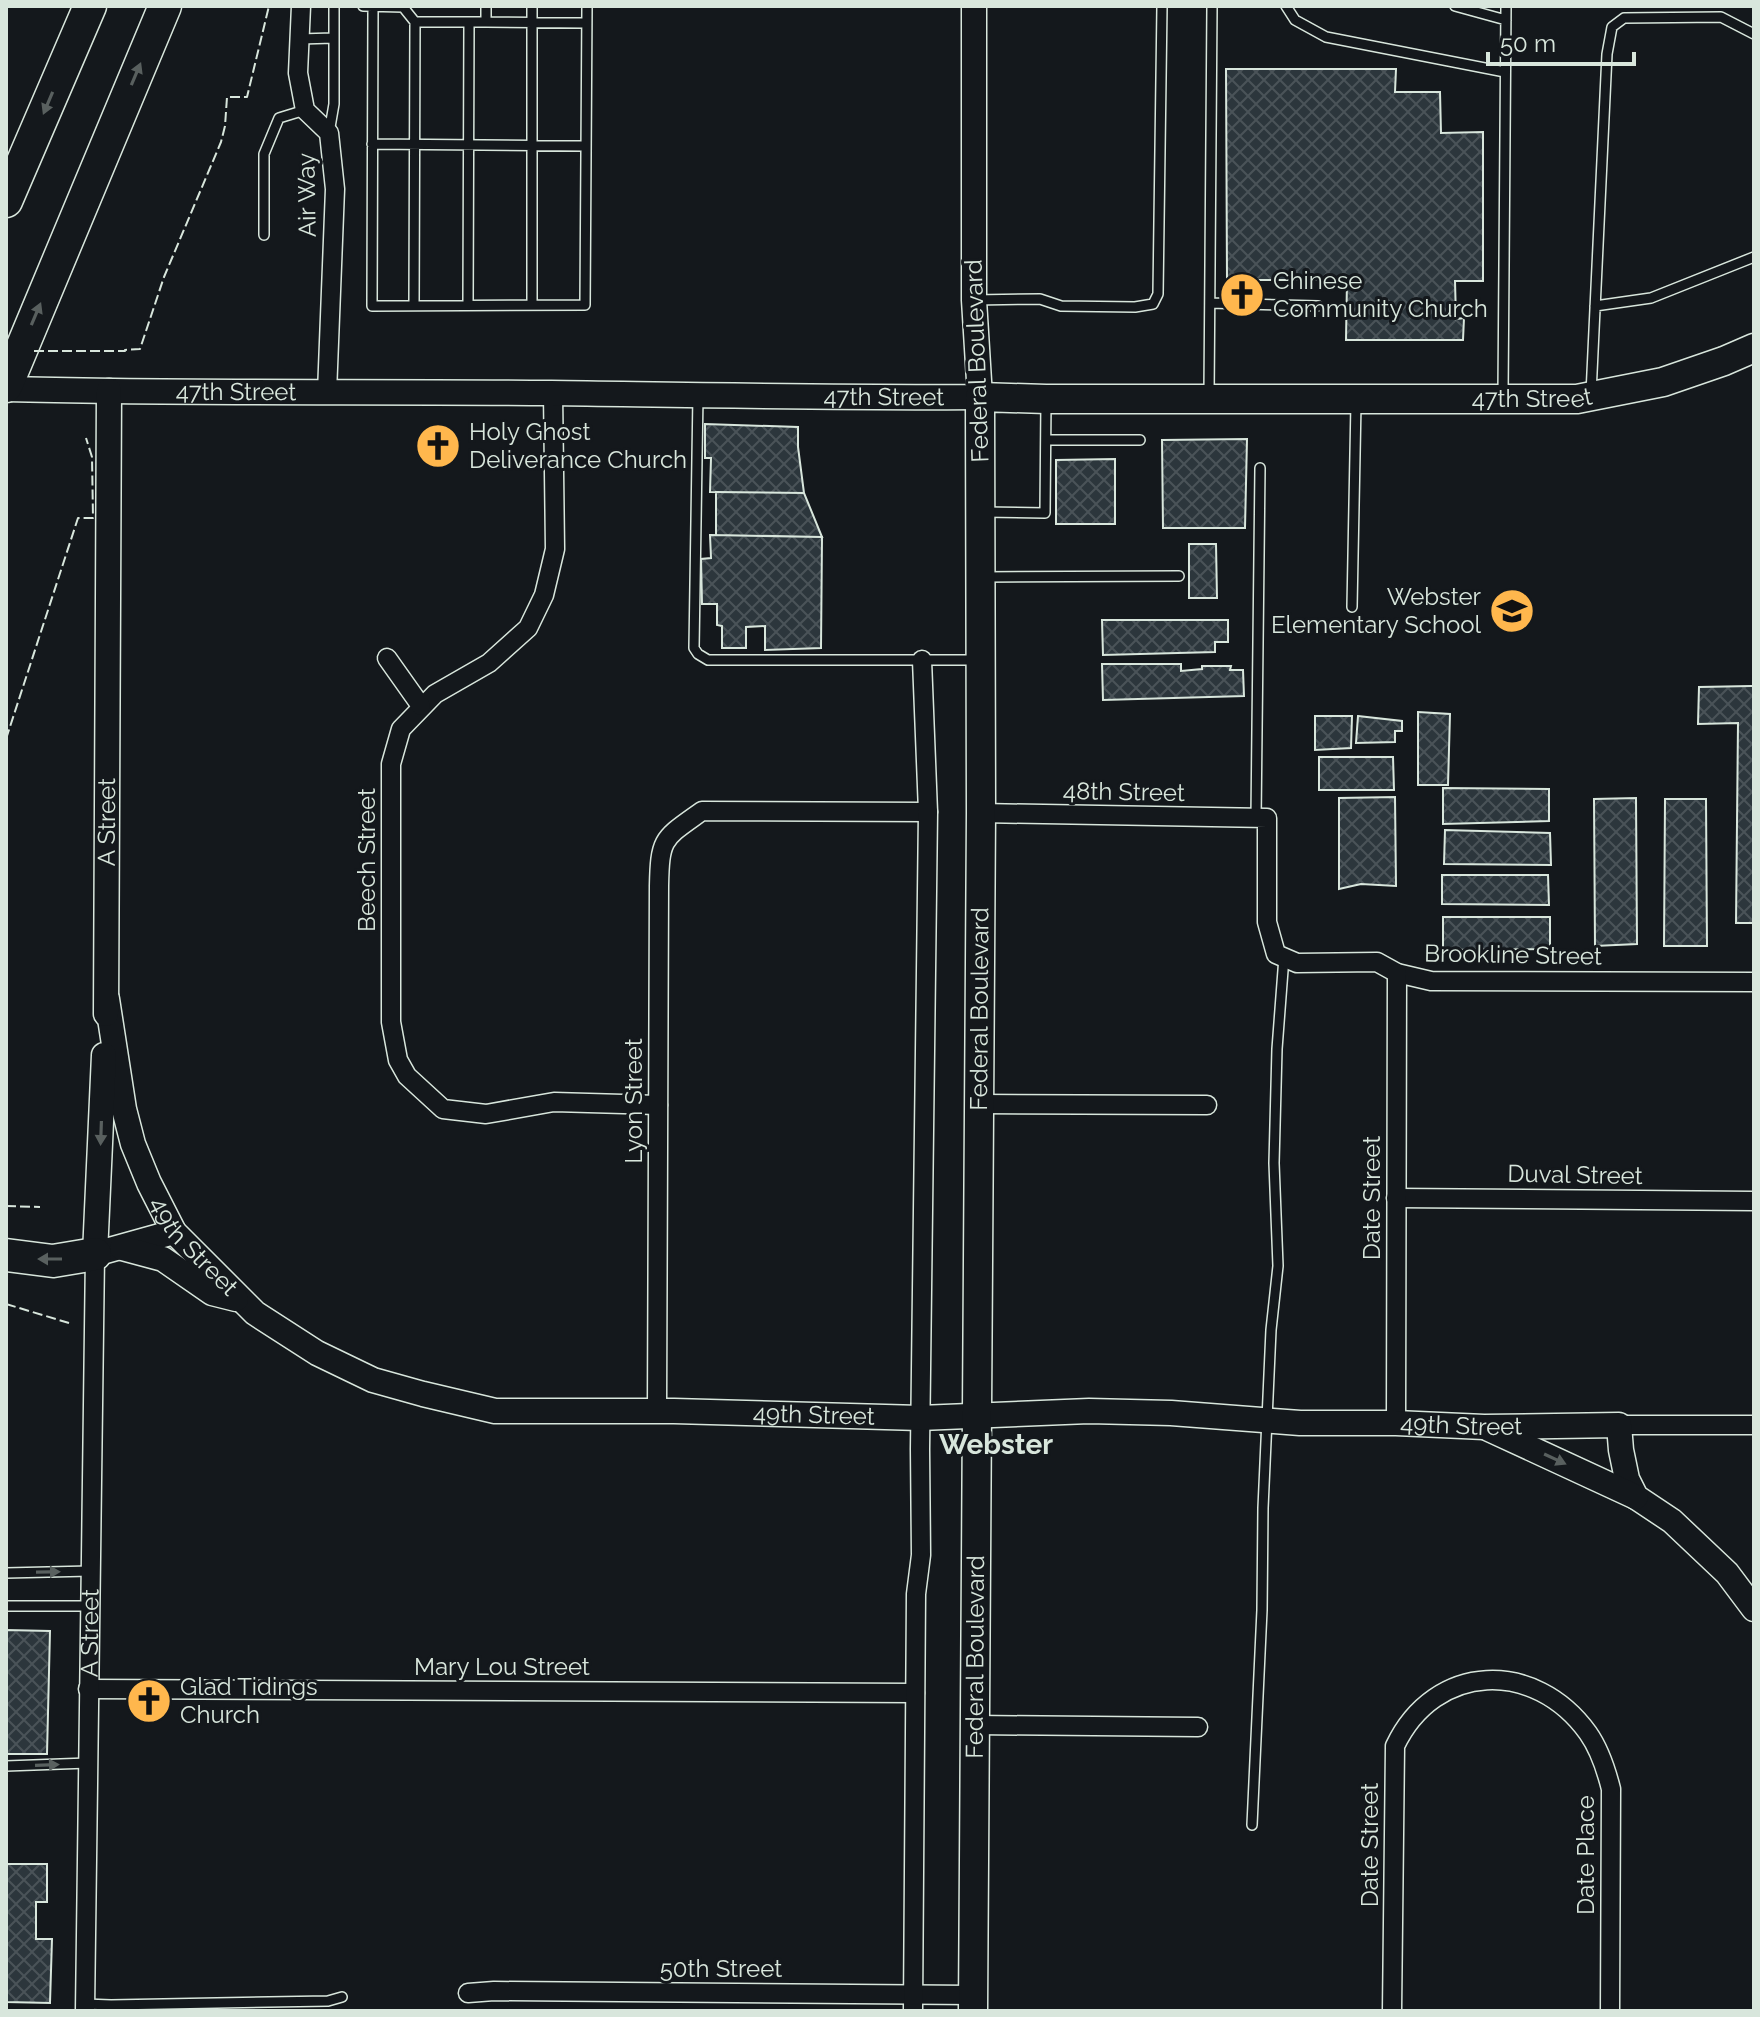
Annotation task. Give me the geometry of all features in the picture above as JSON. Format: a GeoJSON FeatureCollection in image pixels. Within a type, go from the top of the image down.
{"type":"FeatureCollection","features":[{"type":"Feature","properties":{"kind":"highway"},"geometry":{"type":"LineString","coordinates":[[6,201],[90,6]]}},
{"type":"Feature","properties":{"kind":"highway"},"geometry":{"type":"LineString","coordinates":[[6,388],[165,6]]}},
{"type":"Feature","properties":{"kind":"highway"},"geometry":{"type":"LineString","coordinates":[[6,1255],[53,1261],[107,1251]]}},
{"type":"Feature","properties":{"kind":"main road","name":"47th Street"},"geometry":{"type":"LineString","coordinates":[[980,397],[1577,399],[1663,382],[1754,348]]}},
{"type":"Feature","properties":{"kind":"main road","name":"Federal Boulevard"},"geometry":{"type":"LineString","coordinates":[[973,2003],[981,813],[980,397]]}},
{"type":"Feature","properties":{"kind":"street"},"geometry":{"type":"LineString","coordinates":[[301,6],[298,73],[305,110]]}},
{"type":"Feature","properties":{"kind":"street","name":"Federal Boulevard"},"geometry":{"type":"LineString","coordinates":[[974,6],[974,300],[980,397]]}},
{"type":"Feature","properties":{"kind":"street","name":"Air Way"},"geometry":{"type":"LineString","coordinates":[[305,110],[329,133],[335,189],[327,393]]}},
{"type":"Feature","properties":{"kind":"street","name":"47th Street"},"geometry":{"type":"LineString","coordinates":[[6,388],[980,397]]}},
{"type":"Feature","properties":{"kind":"street","name":"A Street"},"geometry":{"type":"LineString","coordinates":[[85,2007],[90,1571],[107,1251],[109,391]]}},
{"type":"Feature","properties":{"kind":"street","name":"Beech Street"},"geometry":{"type":"LineString","coordinates":[[553,393],[555,549],[544,595],[528,628],[489,663],[435,694],[421,706],[401,729],[391,764],[391,1022],[398,1060],[407,1076],[443,1109],[486,1114],[554,1102],[658,1105]]}},
{"type":"Feature","properties":{"kind":"street"},"geometry":{"type":"LineString","coordinates":[[387,658],[421,706]]}},
{"type":"Feature","properties":{"kind":"street"},"geometry":{"type":"LineString","coordinates":[[913,2002],[928,812],[922,660]]}},
{"type":"Feature","properties":{"kind":"street","name":"Lyon Street"},"geometry":{"type":"LineString","coordinates":[[657,1411],[659,858],[663,843],[702,811],[928,812]]}},
{"type":"Feature","properties":{"kind":"street","name":"48th Street"},"geometry":{"type":"LineString","coordinates":[[981,813],[1262,818]]}},
{"type":"Feature","properties":{"kind":"street"},"geometry":{"type":"LineString","coordinates":[[1262,818],[1267,922],[1280,956]]}},
{"type":"Feature","properties":{"kind":"street","name":"Brookline Street"},"geometry":{"type":"LineString","coordinates":[[1280,956],[1297,963],[1377,962],[1397,973],[1431,981],[1754,982]]}},
{"type":"Feature","properties":{"kind":"street","name":"Date Street"},"geometry":{"type":"LineString","coordinates":[[1396,1423],[1397,973]]}},
{"type":"Feature","properties":{"kind":"street","name":"49th Street"},"geometry":{"type":"LineString","coordinates":[[107,999],[124,1109],[133,1144],[174,1232],[255,1313],[317,1353],[373,1380],[423,1394],[495,1411],[657,1411],[920,1418],[1089,1411],[1151,1412],[1300,1423],[1484,1427],[1754,1425]]}},
{"type":"Feature","properties":{"kind":"street"},"geometry":{"type":"LineString","coordinates":[[979,1104],[1207,1105]]}},
{"type":"Feature","properties":{"kind":"street","name":"Duval Street"},"geometry":{"type":"LineString","coordinates":[[1396,1198],[1754,1201]]}},
{"type":"Feature","properties":{"kind":"street"},"geometry":{"type":"LineString","coordinates":[[107,1251],[174,1232]]}},
{"type":"Feature","properties":{"kind":"street"},"geometry":{"type":"LineString","coordinates":[[107,1251],[163,1259],[212,1293],[242,1301]]}},
{"type":"Feature","properties":{"kind":"street"},"geometry":{"type":"LineString","coordinates":[[1619,1425],[1627,1479],[1636,1497]]}},
{"type":"Feature","properties":{"kind":"street"},"geometry":{"type":"LineString","coordinates":[[1484,1427],[1636,1497],[1672,1521],[1727,1573],[1754,1609]]}},
{"type":"Feature","properties":{"kind":"street","name":"Date Street"},"geometry":{"type":"LineString","coordinates":[[1392,2011],[1395,1746],[1411,1718],[1448,1689],[1474,1681],[1499,1680],[1529,1686]]}},
{"type":"Feature","properties":{"kind":"street","name":"Date Place"},"geometry":{"type":"LineString","coordinates":[[1529,1686],[1550,1697],[1578,1720],[1600,1752],[1611,1789],[1610,2011]]}},
{"type":"Feature","properties":{"kind":"street","name":"Mary Lou Street"},"geometry":{"type":"LineString","coordinates":[[88,1689],[915,1693]]}},
{"type":"Feature","properties":{"kind":"street"},"geometry":{"type":"LineString","coordinates":[[975,1725],[1198,1727]]}},
{"type":"Feature","properties":{"kind":"street","name":"50th Street"},"geometry":{"type":"LineString","coordinates":[[468,1993],[494,1991],[973,2003]]}},
{"type":"Feature","properties":{"kind":"lane"},"geometry":{"type":"LineString","coordinates":[[329,133],[334,104],[334,6]]}},
{"type":"Feature","properties":{"kind":"lane"},"geometry":{"type":"LineString","coordinates":[[486,6],[486,22]]}},
{"type":"Feature","properties":{"kind":"lane"},"geometry":{"type":"LineString","coordinates":[[532,6],[532,305]]}},
{"type":"Feature","properties":{"kind":"lane"},"geometry":{"type":"LineString","coordinates":[[414,306],[415,22],[403,7],[368,7],[372,306],[414,306],[585,305],[587,6]]}},
{"type":"Feature","properties":{"kind":"lane"},"geometry":{"type":"LineString","coordinates":[[974,300],[1040,299],[1061,306],[1135,307],[1153,304],[1158,294],[1162,6]]}},
{"type":"Feature","properties":{"kind":"lane"},"geometry":{"type":"LineString","coordinates":[[1209,399],[1212,6]]}},
{"type":"Feature","properties":{"kind":"lane"},"geometry":{"type":"LineString","coordinates":[[1286,6],[1295,20],[1326,37],[1505,72]]}},
{"type":"Feature","properties":{"kind":"lane"},"geometry":{"type":"LineString","coordinates":[[1455,6],[1506,20]]}},
{"type":"Feature","properties":{"kind":"lane"},"geometry":{"type":"LineString","coordinates":[[1503,399],[1506,6]]}},
{"type":"Feature","properties":{"kind":"lane"},"geometry":{"type":"LineString","coordinates":[[1591,396],[1607,54],[1612,27],[1624,18],[1721,17],[1754,34]]}},
{"type":"Feature","properties":{"kind":"lane"},"geometry":{"type":"LineString","coordinates":[[415,22],[586,23]]}},
{"type":"Feature","properties":{"kind":"lane"},"geometry":{"type":"LineString","coordinates":[[468,305],[469,22]]}},
{"type":"Feature","properties":{"kind":"lane"},"geometry":{"type":"LineString","coordinates":[[300,39],[333,38]]}},
{"type":"Feature","properties":{"kind":"lane"},"geometry":{"type":"LineString","coordinates":[[264,235],[264,154],[279,118],[305,110]]}},
{"type":"Feature","properties":{"kind":"lane"},"geometry":{"type":"LineString","coordinates":[[372,144],[586,146]]}},
{"type":"Feature","properties":{"kind":"lane"},"geometry":{"type":"LineString","coordinates":[[1595,306],[1651,298],[1754,257]]}},
{"type":"Feature","properties":{"kind":"lane"},"geometry":{"type":"LineString","coordinates":[[1210,303],[1318,306]]}},
{"type":"Feature","properties":{"kind":"lane"},"geometry":{"type":"LineString","coordinates":[[698,395],[694,648],[698,654],[708,660],[980,660]]}},
{"type":"Feature","properties":{"kind":"lane"},"geometry":{"type":"LineString","coordinates":[[980,512],[1045,513],[1046,399]]}},
{"type":"Feature","properties":{"kind":"lane"},"geometry":{"type":"LineString","coordinates":[[1352,607],[1356,399]]}},
{"type":"Feature","properties":{"kind":"lane"},"geometry":{"type":"LineString","coordinates":[[1047,440],[1140,440]]}},
{"type":"Feature","properties":{"kind":"lane"},"geometry":{"type":"LineString","coordinates":[[1260,468],[1262,818]]}},
{"type":"Feature","properties":{"kind":"lane"},"geometry":{"type":"LineString","coordinates":[[980,577],[1179,576]]}},
{"type":"Feature","properties":{"kind":"lane"},"geometry":{"type":"LineString","coordinates":[[1252,1825],[1271,1330],[1278,1266],[1274,1163],[1280,956]]}},
{"type":"Feature","properties":{"kind":"lane"},"geometry":{"type":"LineString","coordinates":[[6,1573],[90,1571]]}},
{"type":"Feature","properties":{"kind":"lane"},"geometry":{"type":"LineString","coordinates":[[6,1606],[90,1606]]}},
{"type":"Feature","properties":{"kind":"lane"},"geometry":{"type":"LineString","coordinates":[[6,1766],[88,1763]]}},
{"type":"Feature","properties":{"kind":"lane"},"geometry":{"type":"LineString","coordinates":[[85,2007],[328,2001],[342,1997]]}},
{"type":"Feature","properties":{"kind":"building"},"geometry":{"type":"Polygon","coordinates":[[[1226,69],[1396,69],[1395,92],[1440,92],[1441,133],[1483,132],[1483,281],[1455,281],[1456,319],[1464,318],[1463,340],[1346,340],[1347,280],[1227,280],[1226,69]]]}},
{"type":"Feature","properties":{"kind":"building"},"geometry":{"type":"Polygon","coordinates":[[[705,424],[798,427],[804,493],[710,492],[711,458],[705,458],[705,424]]]}},
{"type":"Feature","properties":{"kind":"building"},"geometry":{"type":"Polygon","coordinates":[[[1247,439],[1245,528],[1163,528],[1162,440],[1247,439]]]}},
{"type":"Feature","properties":{"kind":"building"},"geometry":{"type":"Polygon","coordinates":[[[1115,459],[1115,524],[1056,524],[1056,460],[1115,459]]]}},
{"type":"Feature","properties":{"kind":"building"},"geometry":{"type":"Polygon","coordinates":[[[716,492],[804,493],[822,537],[716,535],[716,492]]]}},
{"type":"Feature","properties":{"kind":"building"},"geometry":{"type":"Polygon","coordinates":[[[710,535],[822,537],[821,648],[765,650],[765,626],[746,627],[746,648],[722,648],[722,626],[717,625],[717,604],[702,604],[701,559],[711,558],[710,535]]]}},
{"type":"Feature","properties":{"kind":"building"},"geometry":{"type":"Polygon","coordinates":[[[1189,544],[1216,544],[1217,598],[1189,598],[1189,544]]]}},
{"type":"Feature","properties":{"kind":"building"},"geometry":{"type":"Polygon","coordinates":[[[1102,620],[1228,620],[1228,642],[1215,642],[1215,652],[1103,655],[1102,620]]]}},
{"type":"Feature","properties":{"kind":"building"},"geometry":{"type":"Polygon","coordinates":[[[1102,664],[1181,664],[1181,671],[1202,669],[1202,666],[1231,666],[1230,670],[1243,670],[1244,696],[1103,700],[1102,664]]]}},
{"type":"Feature","properties":{"kind":"building"},"geometry":{"type":"Polygon","coordinates":[[[1754,686],[1754,923],[1736,923],[1738,723],[1698,724],[1699,687],[1754,686]]]}},
{"type":"Feature","properties":{"kind":"building"},"geometry":{"type":"Polygon","coordinates":[[[1418,712],[1450,714],[1448,785],[1418,785],[1418,712]]]}},
{"type":"Feature","properties":{"kind":"building"},"geometry":{"type":"Polygon","coordinates":[[[1315,716],[1352,716],[1351,748],[1315,750],[1315,716]]]}},
{"type":"Feature","properties":{"kind":"building"},"geometry":{"type":"Polygon","coordinates":[[[1358,716],[1402,721],[1402,731],[1395,731],[1395,742],[1356,743],[1358,716]]]}},
{"type":"Feature","properties":{"kind":"building"},"geometry":{"type":"Polygon","coordinates":[[[1319,757],[1393,757],[1394,790],[1319,790],[1319,757]]]}},
{"type":"Feature","properties":{"kind":"building"},"geometry":{"type":"Polygon","coordinates":[[[1443,788],[1549,789],[1549,821],[1443,824],[1443,788]]]}},
{"type":"Feature","properties":{"kind":"building"},"geometry":{"type":"Polygon","coordinates":[[[1395,797],[1396,886],[1361,884],[1339,889],[1339,798],[1395,797]]]}},
{"type":"Feature","properties":{"kind":"building"},"geometry":{"type":"Polygon","coordinates":[[[1636,798],[1637,944],[1595,946],[1594,799],[1636,798]]]}},
{"type":"Feature","properties":{"kind":"building"},"geometry":{"type":"Polygon","coordinates":[[[1665,799],[1706,799],[1707,946],[1664,946],[1665,799]]]}},
{"type":"Feature","properties":{"kind":"building"},"geometry":{"type":"Polygon","coordinates":[[[1445,830],[1550,833],[1551,865],[1444,864],[1445,830]]]}},
{"type":"Feature","properties":{"kind":"building"},"geometry":{"type":"Polygon","coordinates":[[[1442,875],[1548,875],[1549,905],[1442,904],[1442,875]]]}},
{"type":"Feature","properties":{"kind":"building"},"geometry":{"type":"Polygon","coordinates":[[[1443,917],[1550,917],[1550,949],[1443,950],[1443,917]]]}},
{"type":"Feature","properties":{"kind":"building"},"geometry":{"type":"Polygon","coordinates":[[[6,1630],[50,1631],[47,1754],[6,1754],[6,1630]]]}},
{"type":"Feature","properties":{"kind":"building"},"geometry":{"type":"Polygon","coordinates":[[[6,1864],[47,1864],[47,1902],[36,1902],[36,1939],[52,1939],[50,2003],[6,2002],[6,1864]]]}},
{"type":"Feature","properties":{"kind":"fence"},"geometry":{"type":"LineString","coordinates":[[34,351],[140,349],[164,277],[221,142],[227,97],[247,97],[269,6]]}},
{"type":"Feature","properties":{"kind":"fence"},"geometry":{"type":"LineString","coordinates":[[6,739],[78,518],[93,518],[92,457],[86,438]]}},
{"type":"Feature","properties":{"kind":"fence"},"geometry":{"type":"LineString","coordinates":[[6,1206],[40,1207]]}},
{"type":"Feature","properties":{"kind":"fence"},"geometry":{"type":"LineString","coordinates":[[6,1304],[69,1323]]}},
{"type":"Feature","properties":{"kind":"place","name":"Chinese Community Church"},"geometry":{"type":"Point","coordinates":[1242,295]}},
{"type":"Feature","properties":{"kind":"place","name":"Holy Ghost Deliverance Church"},"geometry":{"type":"Point","coordinates":[438,446]}},
{"type":"Feature","properties":{"kind":"place","name":"Webster Elementary School"},"geometry":{"type":"Point","coordinates":[1512,611]}},
{"type":"Feature","properties":{"kind":"place","name":"Glad Tidings Church"},"geometry":{"type":"Point","coordinates":[149,1701]}},
{"type":"Feature","properties":{"kind":"district","name":"Webster"},"geometry":{"type":"Point","coordinates":[996,1444]}}]}
